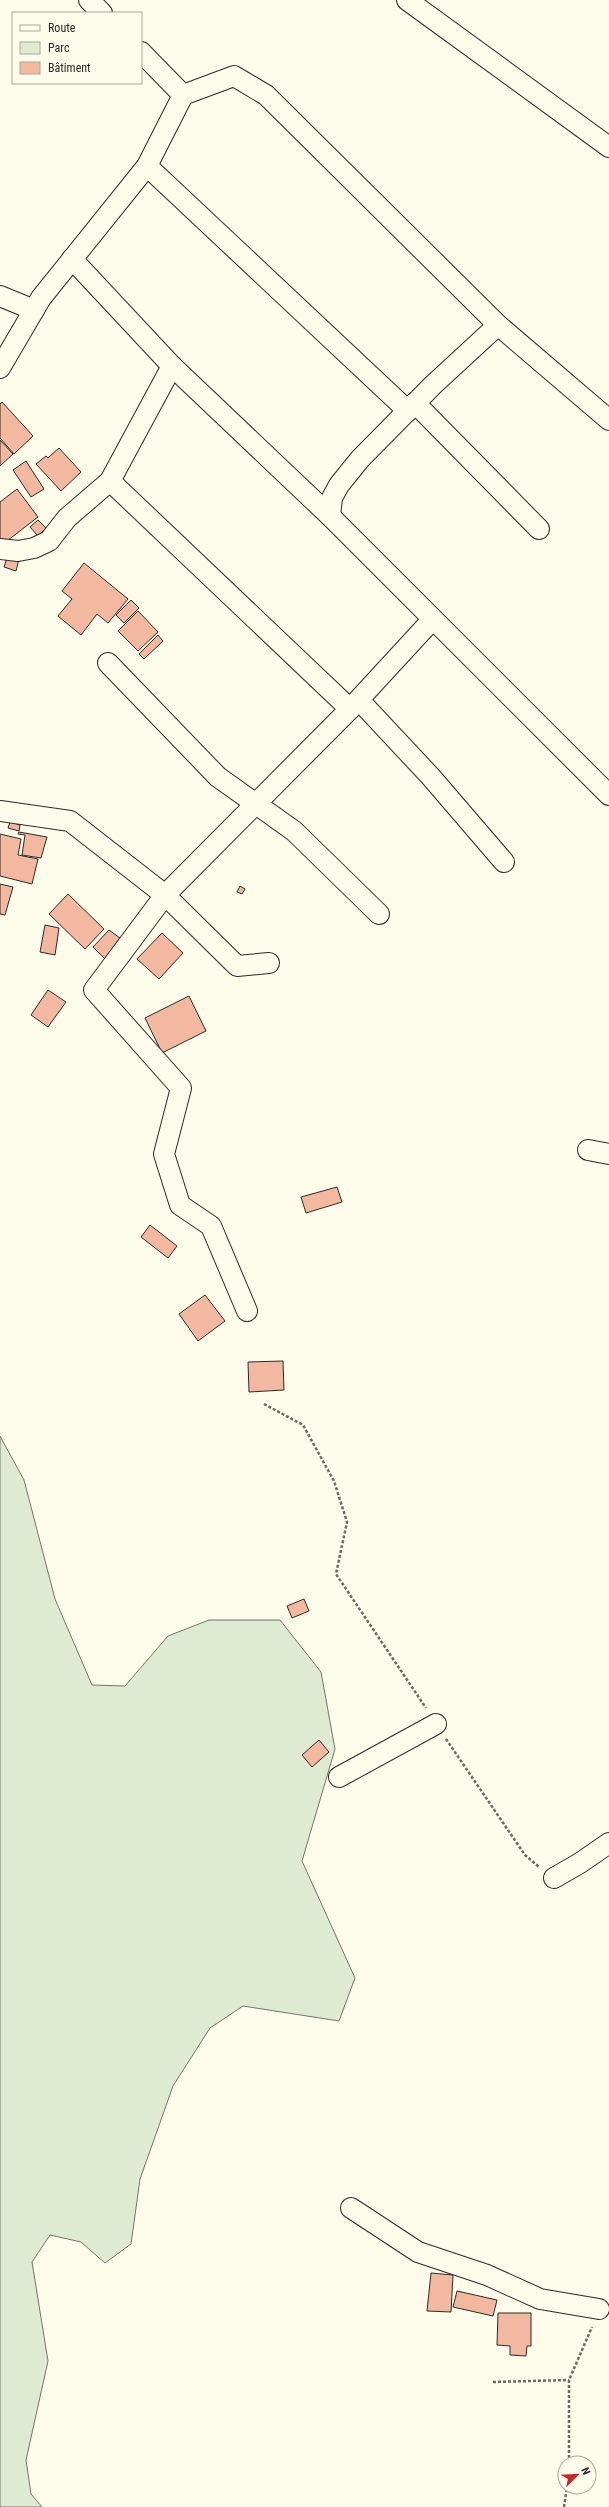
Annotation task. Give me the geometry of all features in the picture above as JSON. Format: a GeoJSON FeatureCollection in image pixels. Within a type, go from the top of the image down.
{"type":"FeatureCollection","features":[{"type":"Feature","properties":{"kind":"street"},"geometry":{"type":"LineString","coordinates":[[89,0],[101,12]]}},
{"type":"Feature","properties":{"kind":"street"},"geometry":{"type":"LineString","coordinates":[[407,0],[609,147]]}},
{"type":"Feature","properties":{"kind":"street"},"geometry":{"type":"LineString","coordinates":[[142,53],[183,95]]}},
{"type":"Feature","properties":{"kind":"street"},"geometry":{"type":"LineString","coordinates":[[0,368],[34,310],[72,259],[147,166],[183,95],[234,76],[266,95],[498,325],[609,420]]}},
{"type":"Feature","properties":{"kind":"street"},"geometry":{"type":"LineString","coordinates":[[147,166],[411,407],[539,528]]}},
{"type":"Feature","properties":{"kind":"street"},"geometry":{"type":"LineString","coordinates":[[72,259],[172,366],[330,516],[432,620],[496,680],[609,795]]}},
{"type":"Feature","properties":{"kind":"street"},"geometry":{"type":"LineString","coordinates":[[0,296],[34,310]]}},
{"type":"Feature","properties":{"kind":"street"},"geometry":{"type":"LineString","coordinates":[[330,516],[332,498],[339,485],[360,459],[411,407],[498,325]]}},
{"type":"Feature","properties":{"kind":"street"},"geometry":{"type":"LineString","coordinates":[[0,549],[18,551],[34,548],[49,541],[67,518],[110,481],[172,366]]}},
{"type":"Feature","properties":{"kind":"street"},"geometry":{"type":"LineString","coordinates":[[110,481],[354,704],[431,778],[504,862]]}},
{"type":"Feature","properties":{"kind":"street"},"geometry":{"type":"LineString","coordinates":[[247,1311],[211,1226],[180,1205],[164,1154],[181,1088],[94,990],[165,895],[257,804],[354,704],[432,620]]}},
{"type":"Feature","properties":{"kind":"street"},"geometry":{"type":"LineString","coordinates":[[108,664],[218,777],[294,831],[379,914]]}},
{"type":"Feature","properties":{"kind":"street"},"geometry":{"type":"LineString","coordinates":[[0,811],[70,821],[165,895],[237,966],[269,963]]}},
{"type":"Feature","properties":{"kind":"street"},"geometry":{"type":"LineString","coordinates":[[588,1150],[609,1154]]}},
{"type":"Feature","properties":{"kind":"street"},"geometry":{"type":"LineString","coordinates":[[339,1777],[436,1724]]}},
{"type":"Feature","properties":{"kind":"street"},"geometry":{"type":"LineString","coordinates":[[554,1878],[580,1863],[609,1843]]}},
{"type":"Feature","properties":{"kind":"street"},"geometry":{"type":"LineString","coordinates":[[351,2208],[418,2252],[487,2275],[540,2299],[599,2309]]}},
{"type":"Feature","properties":{"kind":"path"},"geometry":{"type":"LineString","coordinates":[[264,1404],[303,1424],[334,1481],[347,1522],[336,1574],[525,1855],[554,1878]]}},
{"type":"Feature","properties":{"kind":"path"},"geometry":{"type":"LineString","coordinates":[[569,2455],[569,2380],[599,2309]]}},
{"type":"Feature","properties":{"kind":"path"},"geometry":{"type":"LineString","coordinates":[[493,2382],[569,2380]]}},
{"type":"Feature","properties":{"kind":"path"},"geometry":{"type":"LineString","coordinates":[[564,2507],[566,2495]]}},
{"type":"Feature","properties":{"kind":"green space"},"geometry":{"type":"Polygon","coordinates":[[[0,1436],[24,1480],[55,1599],[92,1685],[125,1686],[168,1636],[209,1620],[280,1620],[321,1672],[335,1749],[302,1861],[355,1978],[339,2021],[243,2006],[210,2028],[173,2086],[140,2179],[131,2244],[105,2263],[81,2242],[50,2235],[32,2262],[48,2361],[26,2460],[31,2494],[42,2507],[0,2507],[0,1436]]]}},
{"type":"Feature","properties":{"kind":"building"},"geometry":{"type":"Polygon","coordinates":[[[2,402],[33,436],[14,454],[0,438],[0,404],[2,402]]]}},
{"type":"Feature","properties":{"kind":"building"},"geometry":{"type":"Polygon","coordinates":[[[0,440],[13,454],[0,466],[0,440]]]}},
{"type":"Feature","properties":{"kind":"building"},"geometry":{"type":"Polygon","coordinates":[[[59,448],[81,472],[61,491],[36,464],[46,456],[48,458],[59,448]]]}},
{"type":"Feature","properties":{"kind":"building"},"geometry":{"type":"Polygon","coordinates":[[[26,461],[44,489],[31,497],[13,470],[26,461]]]}},
{"type":"Feature","properties":{"kind":"building"},"geometry":{"type":"Polygon","coordinates":[[[17,489],[38,517],[3,544],[0,540],[0,502],[17,489]]]}},
{"type":"Feature","properties":{"kind":"building"},"geometry":{"type":"Polygon","coordinates":[[[38,520],[46,528],[38,536],[30,527],[38,520]]]}},
{"type":"Feature","properties":{"kind":"building"},"geometry":{"type":"Polygon","coordinates":[[[8,555],[19,559],[16,571],[4,567],[8,555]]]}},
{"type":"Feature","properties":{"kind":"building"},"geometry":{"type":"Polygon","coordinates":[[[84,563],[128,599],[108,623],[97,614],[81,635],[58,616],[72,599],[62,591],[84,563]]]}},
{"type":"Feature","properties":{"kind":"building"},"geometry":{"type":"Polygon","coordinates":[[[131,600],[139,608],[124,623],[116,615],[131,600]]]}},
{"type":"Feature","properties":{"kind":"building"},"geometry":{"type":"Polygon","coordinates":[[[138,611],[158,632],[138,651],[118,631],[138,611]]]}},
{"type":"Feature","properties":{"kind":"building"},"geometry":{"type":"Polygon","coordinates":[[[158,635],[163,641],[144,659],[139,654],[158,635]]]}},
{"type":"Feature","properties":{"kind":"building"},"geometry":{"type":"Polygon","coordinates":[[[10,822],[20,825],[19,831],[8,828],[10,822]]]}},
{"type":"Feature","properties":{"kind":"building"},"geometry":{"type":"Polygon","coordinates":[[[19,832],[47,837],[41,858],[22,855],[25,835],[18,834],[19,832]]]}},
{"type":"Feature","properties":{"kind":"building"},"geometry":{"type":"Polygon","coordinates":[[[0,834],[21,839],[18,855],[38,859],[32,884],[0,876],[0,834]]]}},
{"type":"Feature","properties":{"kind":"building"},"geometry":{"type":"Polygon","coordinates":[[[0,884],[13,887],[5,915],[0,914],[0,884]]]}},
{"type":"Feature","properties":{"kind":"building"},"geometry":{"type":"Polygon","coordinates":[[[240,886],[245,889],[242,894],[237,892],[240,886]]]}},
{"type":"Feature","properties":{"kind":"building"},"geometry":{"type":"Polygon","coordinates":[[[68,894],[104,929],[85,949],[49,914],[68,894]]]}},
{"type":"Feature","properties":{"kind":"building"},"geometry":{"type":"Polygon","coordinates":[[[45,925],[59,928],[55,955],[40,952],[45,925]]]}},
{"type":"Feature","properties":{"kind":"building"},"geometry":{"type":"Polygon","coordinates":[[[109,930],[124,941],[105,959],[93,947],[109,930]]]}},
{"type":"Feature","properties":{"kind":"building"},"geometry":{"type":"Polygon","coordinates":[[[162,933],[183,953],[159,979],[137,959],[162,933]]]}},
{"type":"Feature","properties":{"kind":"building"},"geometry":{"type":"Polygon","coordinates":[[[48,990],[66,1002],[48,1027],[31,1015],[48,990]]]}},
{"type":"Feature","properties":{"kind":"building"},"geometry":{"type":"Polygon","coordinates":[[[189,996],[206,1031],[162,1053],[145,1018],[189,996]]]}},
{"type":"Feature","properties":{"kind":"building"},"geometry":{"type":"Polygon","coordinates":[[[337,1187],[342,1202],[306,1213],[301,1197],[337,1187]]]}},
{"type":"Feature","properties":{"kind":"building"},"geometry":{"type":"Polygon","coordinates":[[[150,1225],[177,1246],[168,1258],[141,1237],[150,1225]]]}},
{"type":"Feature","properties":{"kind":"building"},"geometry":{"type":"Polygon","coordinates":[[[205,1295],[225,1321],[198,1341],[179,1314],[205,1295]]]}},
{"type":"Feature","properties":{"kind":"building"},"geometry":{"type":"Polygon","coordinates":[[[283,1361],[284,1390],[249,1392],[248,1362],[283,1361]]]}},
{"type":"Feature","properties":{"kind":"building"},"geometry":{"type":"Polygon","coordinates":[[[304,1599],[309,1611],[292,1618],[287,1606],[304,1599]]]}},
{"type":"Feature","properties":{"kind":"building"},"geometry":{"type":"Polygon","coordinates":[[[319,1740],[329,1752],[312,1767],[302,1755],[319,1740]]]}},
{"type":"Feature","properties":{"kind":"building"},"geometry":{"type":"Polygon","coordinates":[[[431,2273],[453,2275],[451,2312],[427,2311],[431,2273]]]}},
{"type":"Feature","properties":{"kind":"building"},"geometry":{"type":"Polygon","coordinates":[[[457,2291],[497,2300],[493,2316],[453,2307],[457,2291]]]}},
{"type":"Feature","properties":{"kind":"building"},"geometry":{"type":"Polygon","coordinates":[[[498,2313],[531,2313],[531,2346],[527,2346],[526,2356],[510,2355],[510,2346],[497,2345],[498,2313]]]}}]}
